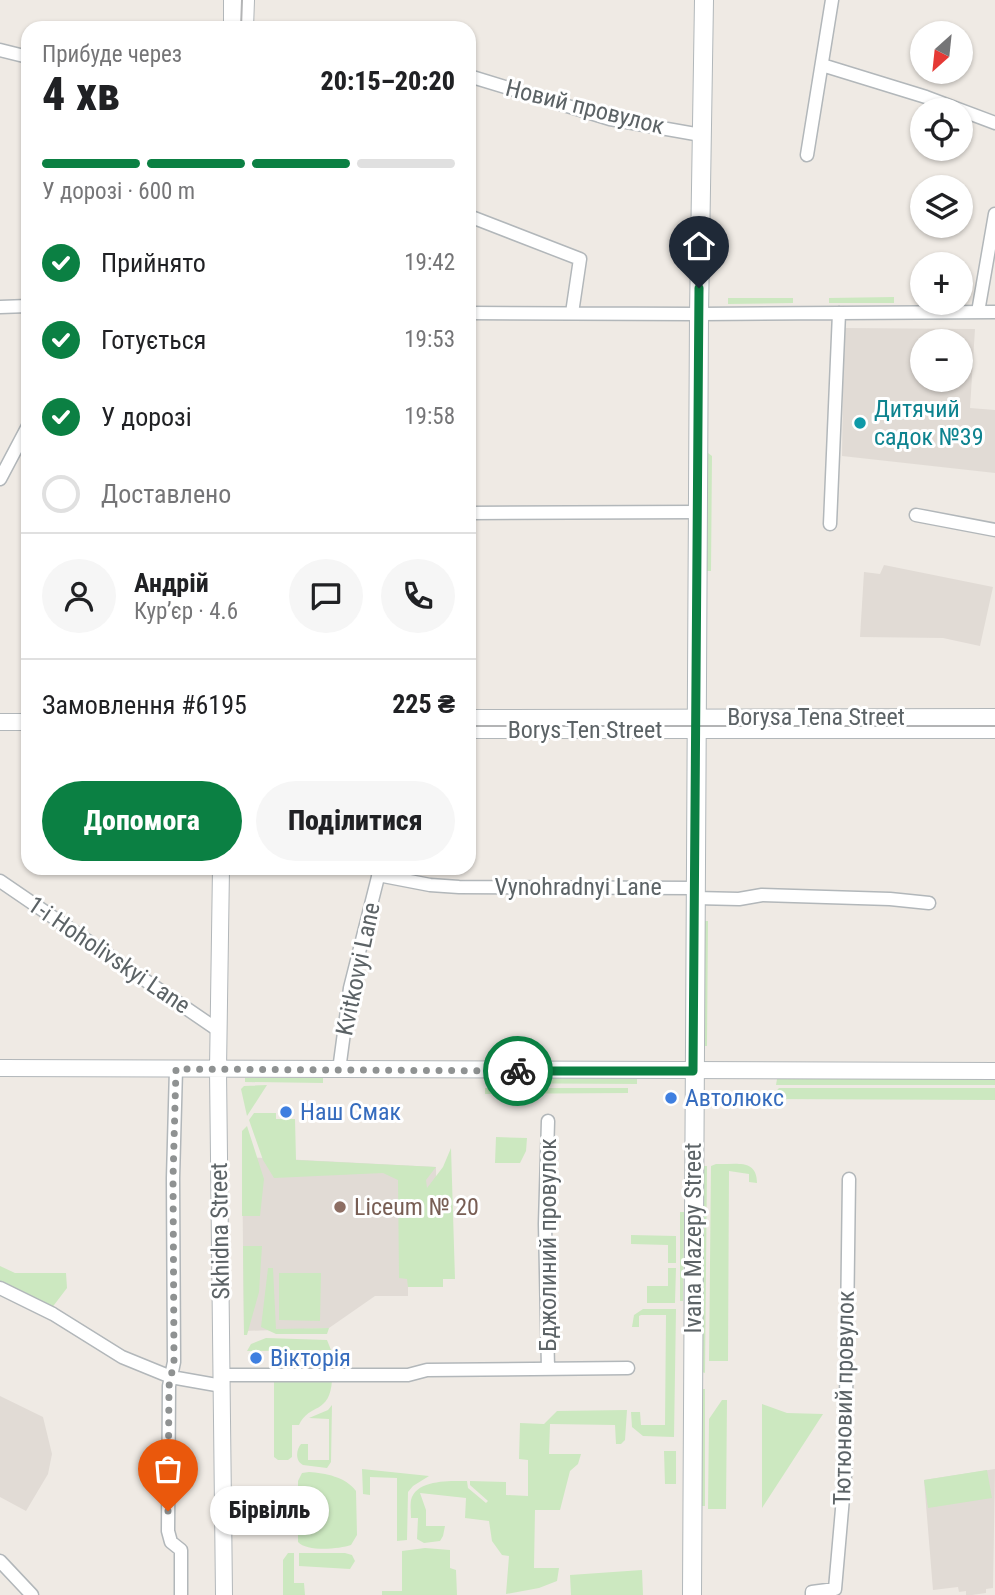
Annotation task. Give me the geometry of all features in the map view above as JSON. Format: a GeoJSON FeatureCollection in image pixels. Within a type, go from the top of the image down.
{"type":"FeatureCollection","features":[{"type":"Feature","properties":{"kind":"main road","name":"Ivana Mazepy Street"},"geometry":{"type":"LineString","coordinates":[[692,1595],[693,1071],[704,0]]}},
{"type":"Feature","properties":{"kind":"street"},"geometry":{"type":"LineString","coordinates":[[232,0],[232,21]]}},
{"type":"Feature","properties":{"kind":"street"},"geometry":{"type":"LineString","coordinates":[[246,0],[246,21]]}},
{"type":"Feature","properties":{"kind":"street"},"geometry":{"type":"LineString","coordinates":[[807,155],[832,0]]}},
{"type":"Feature","properties":{"kind":"street"},"geometry":{"type":"LineString","coordinates":[[0,50],[21,55]]}},
{"type":"Feature","properties":{"kind":"street"},"geometry":{"type":"LineString","coordinates":[[822,65],[926,97],[995,123]]}},
{"type":"Feature","properties":{"kind":"street","name":"Новий провулок"},"geometry":{"type":"LineString","coordinates":[[476,78],[610,118],[702,135]]}},
{"type":"Feature","properties":{"kind":"street"},"geometry":{"type":"LineString","coordinates":[[978,312],[995,214]]}},
{"type":"Feature","properties":{"kind":"street"},"geometry":{"type":"LineString","coordinates":[[476,219],[580,259],[572,313]]}},
{"type":"Feature","properties":{"kind":"street"},"geometry":{"type":"LineString","coordinates":[[0,307],[21,306]]}},
{"type":"Feature","properties":{"kind":"street"},"geometry":{"type":"LineString","coordinates":[[476,313],[995,312]]}},
{"type":"Feature","properties":{"kind":"street"},"geometry":{"type":"LineString","coordinates":[[830,524],[839,313]]}},
{"type":"Feature","properties":{"kind":"street"},"geometry":{"type":"LineString","coordinates":[[0,479],[21,439]]}},
{"type":"Feature","properties":{"kind":"street"},"geometry":{"type":"LineString","coordinates":[[476,513],[698,512]]}},
{"type":"Feature","properties":{"kind":"street"},"geometry":{"type":"LineString","coordinates":[[916,515],[995,530]]}},
{"type":"Feature","properties":{"kind":"street","name":"Borysa Tena Street"},"geometry":{"type":"LineString","coordinates":[[476,718],[697,724],[995,717]]}},
{"type":"Feature","properties":{"kind":"street"},"geometry":{"type":"LineString","coordinates":[[0,722],[21,722]]}},
{"type":"Feature","properties":{"kind":"street","name":"Borys Ten Street"},"geometry":{"type":"LineString","coordinates":[[476,730],[697,724],[995,730]]}},
{"type":"Feature","properties":{"kind":"street","name":"Skhidna Street"},"geometry":{"type":"LineString","coordinates":[[221,875],[218,1030],[222,1069]]}},
{"type":"Feature","properties":{"kind":"street","name":"Skhidna Street"},"geometry":{"type":"LineString","coordinates":[[224,1595],[222,1069],[228,875]]}},
{"type":"Feature","properties":{"kind":"street","name":"Kvitkovyi Lane"},"geometry":{"type":"LineString","coordinates":[[339,1070],[350,988],[378,875]]}},
{"type":"Feature","properties":{"kind":"street","name":"Vynohradnyi Lane"},"geometry":{"type":"LineString","coordinates":[[391,875],[430,885],[460,887],[695,893],[739,899],[762,895],[890,899],[929,903]]}},
{"type":"Feature","properties":{"kind":"street","name":"1-i Hoholivskyi Lane"},"geometry":{"type":"LineString","coordinates":[[0,881],[218,1030]]}},
{"type":"Feature","properties":{"kind":"street"},"geometry":{"type":"LineString","coordinates":[[0,1068],[995,1071]]}},
{"type":"Feature","properties":{"kind":"street"},"geometry":{"type":"LineString","coordinates":[[176,1069],[173,1178],[174,1362],[169,1386],[168,1531],[171,1542],[181,1550],[181,1595]]}},
{"type":"Feature","properties":{"kind":"street","name":"Бджолиний провулок"},"geometry":{"type":"LineString","coordinates":[[548,1121],[545,1224],[548,1369]]}},
{"type":"Feature","properties":{"kind":"street","name":"Тютюновий провулок"},"geometry":{"type":"LineString","coordinates":[[812,1595],[811,1592],[835,1589],[845,1475],[849,1179]]}},
{"type":"Feature","properties":{"kind":"street"},"geometry":{"type":"LineString","coordinates":[[0,1287],[53,1314],[122,1357],[171,1377],[224,1379],[408,1375],[427,1370],[628,1368]]}},
{"type":"Feature","properties":{"kind":"street","name":"Skhidna Street"},"geometry":{"type":"LineString","coordinates":[[224,1379],[231,1595]]}},
{"type":"Feature","properties":{"kind":"street"},"geometry":{"type":"LineString","coordinates":[[0,1561],[32,1595]]}},
{"type":"Feature","properties":{"kind":"shaded area"},"geometry":{"type":"Polygon","coordinates":[[[844,328],[975,329],[973,361],[973,329],[910,329],[910,392],[971,392],[970,408],[995,410],[995,473],[842,456],[844,328]]]}},
{"type":"Feature","properties":{"kind":"shaded area"},"geometry":{"type":"Polygon","coordinates":[[[884,565],[993,587],[980,646],[943,638],[860,637],[864,572],[880,574],[884,565]]]}},
{"type":"Feature","properties":{"kind":"shaded area","name":"Liceum № 20"},"geometry":{"type":"Polygon","coordinates":[[[242,1157],[436,1167],[437,1286],[408,1287],[408,1296],[375,1296],[329,1328],[244,1331],[242,1157]]]}},
{"type":"Feature","properties":{"kind":"shaded area"},"geometry":{"type":"Polygon","coordinates":[[[0,1396],[43,1417],[52,1454],[48,1474],[26,1511],[0,1497],[0,1396]]]}},
{"type":"Feature","properties":{"kind":"shaded area"},"geometry":{"type":"Polygon","coordinates":[[[995,1469],[993,1588],[986,1589],[986,1593],[972,1595],[966,1595],[966,1591],[959,1592],[958,1587],[933,1590],[924,1480],[995,1469]]]}},
{"type":"Feature","properties":{"kind":"green space"},"geometry":{"type":"Polygon","coordinates":[[[894,297],[894,303],[829,303],[829,298],[894,297]]]}},
{"type":"Feature","properties":{"kind":"green space"},"geometry":{"type":"Polygon","coordinates":[[[728,298],[793,298],[793,303],[728,304],[728,298]]]}},
{"type":"Feature","properties":{"kind":"green space"},"geometry":{"type":"Polygon","coordinates":[[[708,453],[712,456],[711,571],[707,571],[708,453]]]}},
{"type":"Feature","properties":{"kind":"green space"},"geometry":{"type":"Polygon","coordinates":[[[705,921],[708,921],[707,1046],[704,1046],[705,921]]]}},
{"type":"Feature","properties":{"kind":"green space"},"geometry":{"type":"Polygon","coordinates":[[[245,1078],[323,1078],[323,1083],[245,1082],[245,1078]]]}},
{"type":"Feature","properties":{"kind":"green space"},"geometry":{"type":"Polygon","coordinates":[[[485,1078],[637,1079],[637,1084],[485,1083],[485,1078]]]}},
{"type":"Feature","properties":{"kind":"green space"},"geometry":{"type":"Polygon","coordinates":[[[995,1078],[995,1085],[776,1085],[777,1079],[995,1078]]]}},
{"type":"Feature","properties":{"kind":"green space"},"geometry":{"type":"Polygon","coordinates":[[[267,1085],[247,1116],[241,1089],[244,1086],[267,1085]]]}},
{"type":"Feature","properties":{"kind":"green space"},"geometry":{"type":"Polygon","coordinates":[[[485,1088],[628,1088],[628,1093],[485,1094],[485,1088]]]}},
{"type":"Feature","properties":{"kind":"green space"},"geometry":{"type":"Polygon","coordinates":[[[779,1088],[995,1088],[995,1100],[769,1099],[779,1088]]]}},
{"type":"Feature","properties":{"kind":"green space"},"geometry":{"type":"Polygon","coordinates":[[[254,1113],[276,1113],[276,1119],[295,1119],[296,1160],[436,1167],[426,1180],[427,1188],[443,1167],[451,1148],[455,1279],[443,1279],[443,1287],[408,1287],[407,1279],[399,1278],[398,1180],[383,1173],[274,1178],[263,1160],[249,1120],[254,1113]]]}},
{"type":"Feature","properties":{"kind":"green space"},"geometry":{"type":"Polygon","coordinates":[[[247,1126],[264,1179],[260,1216],[242,1216],[242,1131],[247,1126]]]}},
{"type":"Feature","properties":{"kind":"green space"},"geometry":{"type":"Polygon","coordinates":[[[496,1137],[527,1138],[526,1151],[520,1163],[495,1163],[496,1137]]]}},
{"type":"Feature","properties":{"kind":"green space"},"geometry":{"type":"Polygon","coordinates":[[[703,1166],[707,1166],[705,1373],[702,1372],[703,1166]]]}},
{"type":"Feature","properties":{"kind":"green space"},"geometry":{"type":"Polygon","coordinates":[[[711,1166],[749,1166],[756,1175],[757,1183],[749,1182],[749,1174],[729,1171],[728,1361],[709,1361],[711,1166]]]}},
{"type":"Feature","properties":{"kind":"green space"},"geometry":{"type":"Polygon","coordinates":[[[680,1212],[684,1212],[683,1301],[680,1301],[680,1212]]]}},
{"type":"Feature","properties":{"kind":"green space"},"geometry":{"type":"Polygon","coordinates":[[[631,1235],[676,1236],[676,1263],[668,1263],[668,1245],[631,1244],[631,1235]]]}},
{"type":"Feature","properties":{"kind":"green space"},"geometry":{"type":"Polygon","coordinates":[[[243,1246],[262,1246],[259,1292],[247,1335],[244,1335],[243,1246]]]}},
{"type":"Feature","properties":{"kind":"green space"},"geometry":{"type":"Polygon","coordinates":[[[0,1266],[15,1273],[66,1273],[67,1288],[51,1309],[0,1283],[0,1266]]]}},
{"type":"Feature","properties":{"kind":"green space"},"geometry":{"type":"Polygon","coordinates":[[[268,1268],[273,1268],[276,1329],[329,1328],[327,1334],[276,1334],[261,1327],[268,1268]]]}},
{"type":"Feature","properties":{"kind":"green space"},"geometry":{"type":"Polygon","coordinates":[[[668,1268],[676,1268],[675,1303],[647,1303],[647,1286],[668,1286],[668,1268]]]}},
{"type":"Feature","properties":{"kind":"green space"},"geometry":{"type":"Polygon","coordinates":[[[279,1273],[321,1273],[320,1321],[279,1320],[279,1273]]]}},
{"type":"Feature","properties":{"kind":"green space"},"geometry":{"type":"Polygon","coordinates":[[[643,1309],[676,1309],[674,1437],[643,1436],[632,1427],[631,1412],[640,1412],[641,1425],[665,1425],[666,1315],[641,1315],[639,1327],[632,1327],[634,1315],[643,1309]]]}},
{"type":"Feature","properties":{"kind":"green space"},"geometry":{"type":"Polygon","coordinates":[[[266,1338],[327,1340],[331,1350],[247,1351],[251,1344],[266,1338]]]}},
{"type":"Feature","properties":{"kind":"green space"},"geometry":{"type":"Polygon","coordinates":[[[274,1380],[332,1380],[323,1404],[303,1418],[299,1425],[292,1425],[292,1457],[288,1460],[274,1457],[274,1380]]]}},
{"type":"Feature","properties":{"kind":"green space"},"geometry":{"type":"Polygon","coordinates":[[[702,1389],[705,1389],[705,1506],[702,1506],[702,1389]]]}},
{"type":"Feature","properties":{"kind":"green space"},"geometry":{"type":"Polygon","coordinates":[[[722,1400],[727,1400],[726,1509],[708,1509],[709,1419],[722,1400]]]}},
{"type":"Feature","properties":{"kind":"green space"},"geometry":{"type":"Polygon","coordinates":[[[762,1404],[787,1413],[823,1414],[762,1508],[762,1404]]]}},
{"type":"Feature","properties":{"kind":"green space"},"geometry":{"type":"Polygon","coordinates":[[[332,1405],[331,1462],[327,1468],[303,1465],[297,1455],[301,1444],[308,1444],[308,1460],[329,1460],[329,1419],[309,1418],[328,1410],[332,1405]]]}},
{"type":"Feature","properties":{"kind":"green space"},"geometry":{"type":"Polygon","coordinates":[[[627,1410],[625,1440],[621,1444],[616,1444],[615,1425],[550,1424],[549,1454],[581,1454],[578,1464],[570,1471],[560,1510],[535,1510],[534,1568],[559,1568],[557,1581],[539,1588],[506,1594],[509,1556],[502,1555],[492,1541],[489,1521],[465,1518],[466,1498],[420,1493],[426,1510],[426,1526],[445,1526],[440,1541],[424,1543],[417,1539],[418,1518],[411,1518],[411,1500],[414,1493],[427,1485],[444,1481],[467,1481],[468,1488],[486,1503],[488,1501],[470,1485],[470,1481],[506,1482],[506,1495],[528,1496],[528,1460],[519,1459],[520,1423],[544,1424],[557,1411],[627,1410]]]}},
{"type":"Feature","properties":{"kind":"green space"},"geometry":{"type":"Polygon","coordinates":[[[664,1451],[676,1451],[676,1484],[665,1484],[664,1451]]]}},
{"type":"Feature","properties":{"kind":"green space"},"geometry":{"type":"Polygon","coordinates":[[[362,1469],[429,1476],[408,1492],[407,1540],[397,1541],[397,1478],[370,1477],[370,1495],[363,1494],[362,1469]]]}},
{"type":"Feature","properties":{"kind":"green space"},"geometry":{"type":"Polygon","coordinates":[[[987,1470],[992,1498],[928,1508],[924,1480],[987,1470]]]}},
{"type":"Feature","properties":{"kind":"green space"},"geometry":{"type":"Polygon","coordinates":[[[302,1473],[341,1479],[356,1491],[357,1535],[351,1545],[316,1548],[298,1542],[298,1481],[302,1473]]]}},
{"type":"Feature","properties":{"kind":"green space"},"geometry":{"type":"Polygon","coordinates":[[[425,1548],[450,1550],[450,1568],[456,1570],[457,1595],[382,1595],[382,1591],[402,1591],[402,1551],[425,1548]]]}},
{"type":"Feature","properties":{"kind":"green space"},"geometry":{"type":"Polygon","coordinates":[[[288,1553],[294,1553],[294,1583],[304,1583],[305,1595],[283,1595],[283,1560],[288,1553]]]}},
{"type":"Feature","properties":{"kind":"green space"},"geometry":{"type":"Polygon","coordinates":[[[299,1553],[345,1553],[352,1555],[355,1561],[350,1569],[299,1566],[299,1553]]]}},
{"type":"Feature","properties":{"kind":"green space"},"geometry":{"type":"Polygon","coordinates":[[[642,1570],[643,1595],[571,1595],[570,1575],[642,1570]]]}},
{"type":"Feature","properties":{"kind":"tram line"},"geometry":{"type":"LineString","coordinates":[[241,21],[242,0]]}},
{"type":"Feature","properties":{"kind":"tram line"},"geometry":{"type":"LineString","coordinates":[[476,726],[995,726]]}},
{"type":"Feature","properties":{"kind":"way so far"},"geometry":{"type":"LineString","coordinates":[[168,1511],[169,1386],[174,1362],[173,1178],[176,1069],[518,1071]]}},
{"type":"Feature","properties":{"kind":"place","name":"Дитячий садок №39"},"geometry":{"type":"Point","coordinates":[860,423]}},
{"type":"Feature","properties":{"kind":"place","name":"Автолюкс"},"geometry":{"type":"Point","coordinates":[671,1098]}},
{"type":"Feature","properties":{"kind":"place","name":"Наш Смак"},"geometry":{"type":"Point","coordinates":[286,1112]}},
{"type":"Feature","properties":{"kind":"place","name":"Liceum № 20"},"geometry":{"type":"Point","coordinates":[340,1207]}},
{"type":"Feature","properties":{"kind":"place","name":"Вікторія"},"geometry":{"type":"Point","coordinates":[256,1358]}},
{"type":"Feature","properties":{"kind":"place","name":"Бірвілль"},"geometry":{"type":"Point","coordinates":[168,1511]}},
{"type":"Feature","properties":{"kind":"route"},"geometry":{"type":"LineString","coordinates":[[518,1071],[693,1071],[699,288]]}}]}
